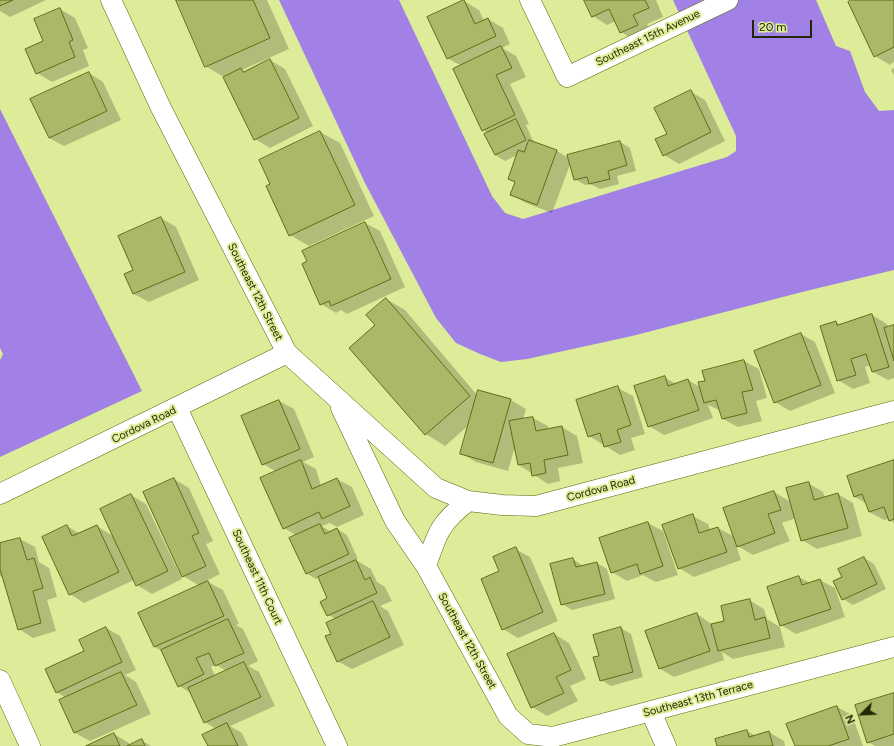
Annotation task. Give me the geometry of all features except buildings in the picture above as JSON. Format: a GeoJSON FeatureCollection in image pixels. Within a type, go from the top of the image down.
{"type":"FeatureCollection","features":[{"type":"Feature","properties":{"kind":"street","name":"Southeast 12th Street"},"geometry":{"type":"LineString","coordinates":[[112,0],[160,108],[287,353],[337,399],[395,521],[426,566],[508,716]]}},
{"type":"Feature","properties":{"kind":"street","name":"Southeast 15th Avenue"},"geometry":{"type":"LineString","coordinates":[[530,0],[567,77],[728,0]]}},
{"type":"Feature","properties":{"kind":"street","name":"Cordova Road"},"geometry":{"type":"LineString","coordinates":[[0,494],[178,408],[287,353]]}},
{"type":"Feature","properties":{"kind":"street","name":"Cordova Road"},"geometry":{"type":"LineString","coordinates":[[337,399],[436,488],[468,501],[502,505],[536,506],[894,411]]}},
{"type":"Feature","properties":{"kind":"street","name":"Southeast 11th Court"},"geometry":{"type":"LineString","coordinates":[[178,408],[337,746]]}},
{"type":"Feature","properties":{"kind":"street"},"geometry":{"type":"LineString","coordinates":[[426,566],[436,534],[451,514],[468,501]]}},
{"type":"Feature","properties":{"kind":"street","name":"Southeast 13th Terrace"},"geometry":{"type":"LineString","coordinates":[[508,716],[528,734],[553,737],[894,647]]}},
{"type":"Feature","properties":{"kind":"street"},"geometry":{"type":"LineString","coordinates":[[0,680],[30,746]]}},
{"type":"Feature","properties":{"kind":"street"},"geometry":{"type":"LineString","coordinates":[[651,712],[666,746]]}},
{"type":"Feature","properties":{"kind":"shaded area"},"geometry":{"type":"Polygon","coordinates":[[[279,0],[399,0],[492,196],[505,213],[523,219],[727,157],[736,151],[736,136],[673,0],[816,0],[836,46],[850,51],[865,92],[879,111],[894,110],[894,270],[632,336],[527,359],[501,362],[480,354],[456,343],[436,318],[365,183],[279,0]]]}},
{"type":"Feature","properties":{"kind":"shaded area"},"geometry":{"type":"Polygon","coordinates":[[[0,109],[142,391],[0,457],[0,360],[3,354],[0,348],[0,109]]]}}]}
